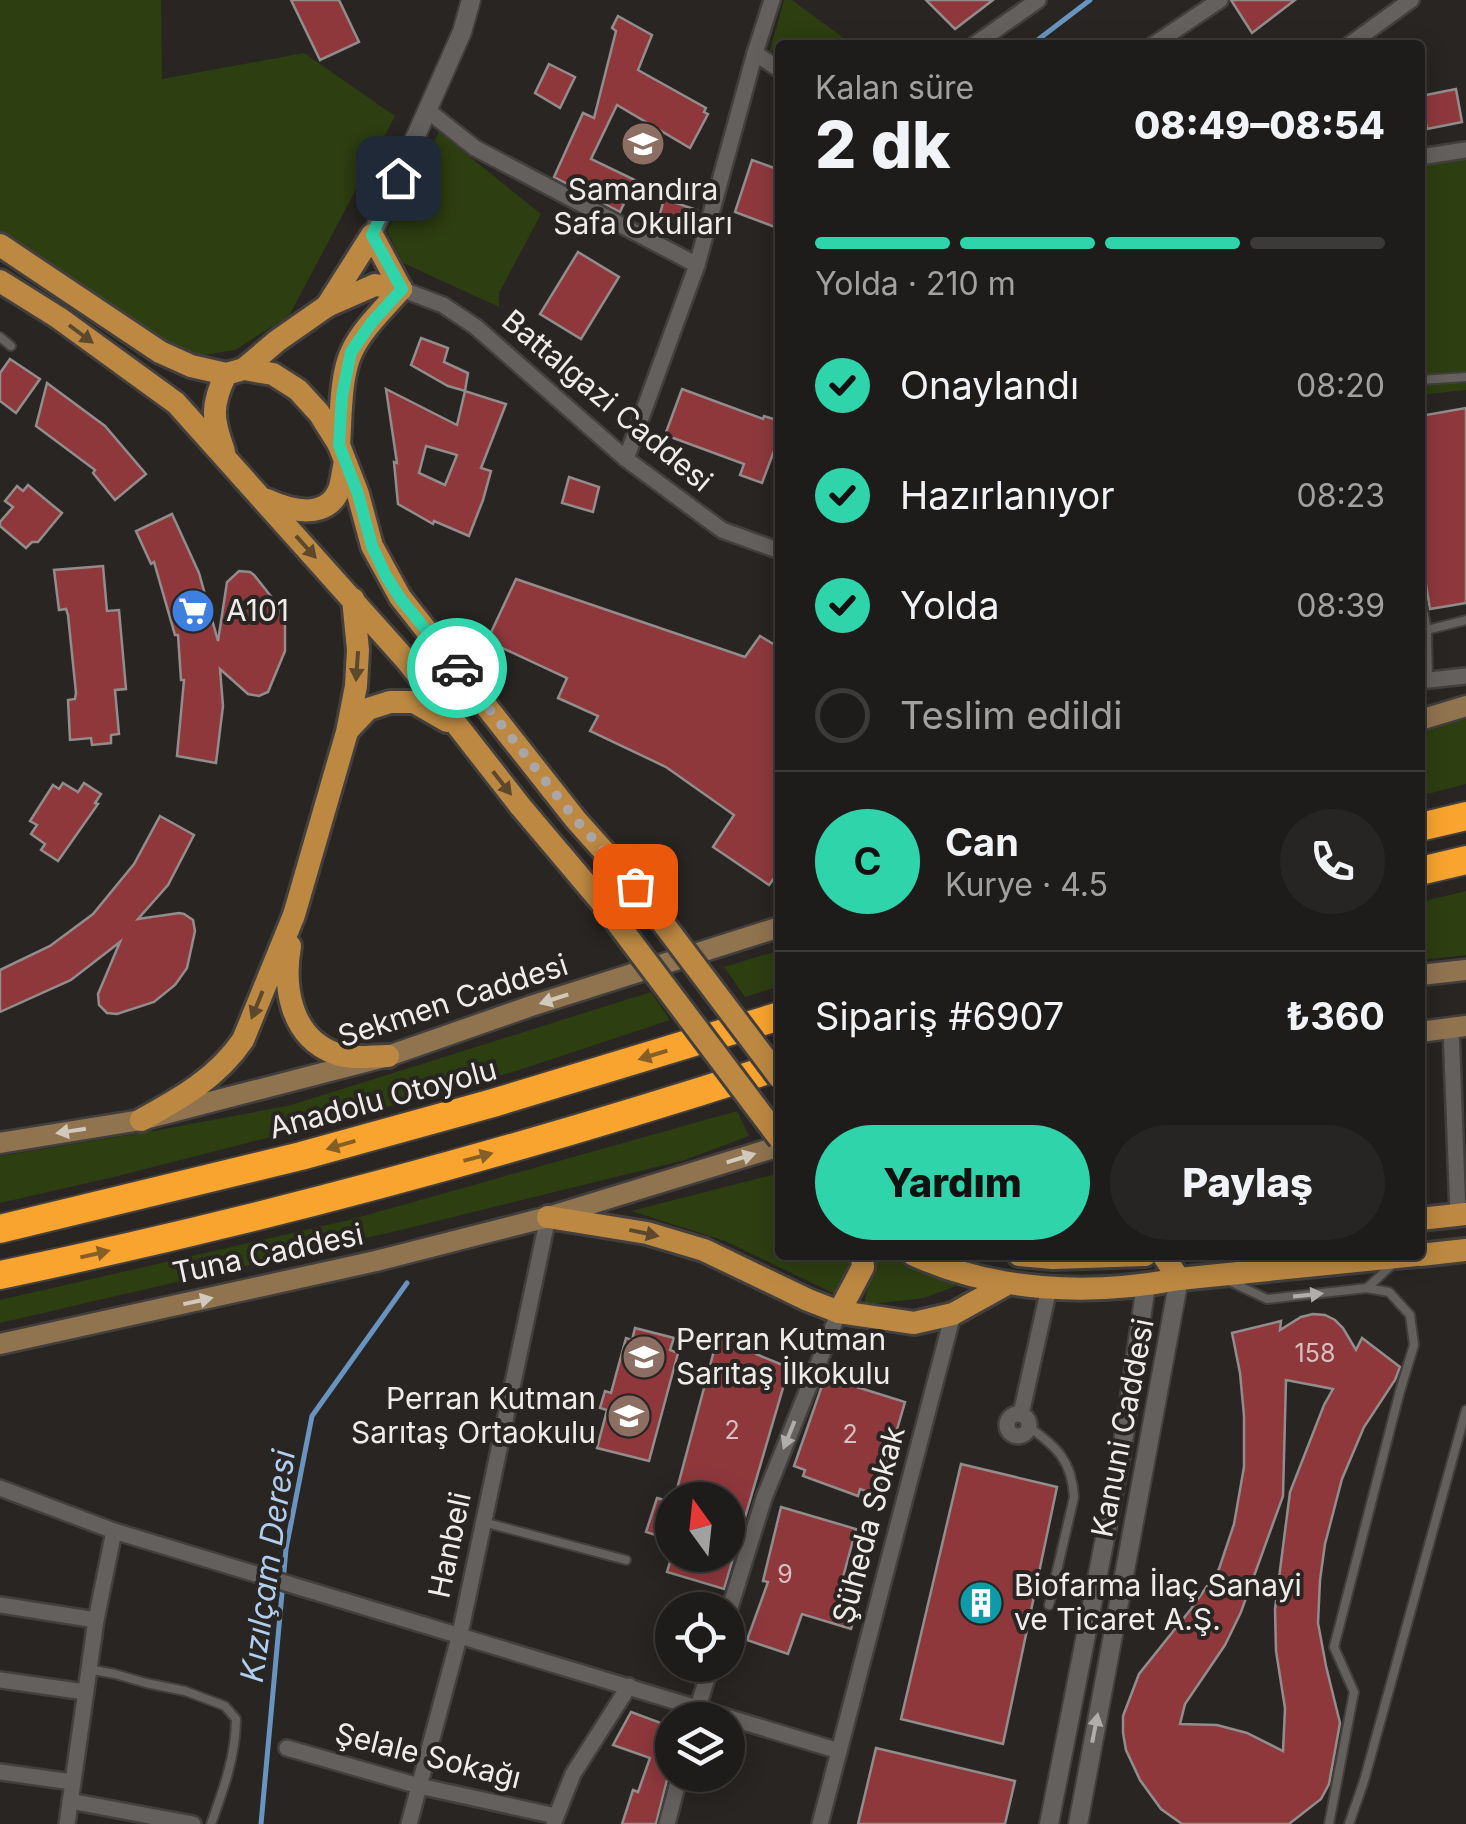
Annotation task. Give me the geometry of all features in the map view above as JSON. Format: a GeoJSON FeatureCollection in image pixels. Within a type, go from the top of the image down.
{"type":"FeatureCollection","features":[{"type":"Feature","properties":{"kind":"highway"},"geometry":{"type":"LineString","coordinates":[[1425,826],[1466,816]]}},
{"type":"Feature","properties":{"kind":"highway"},"geometry":{"type":"LineString","coordinates":[[1425,869],[1466,860]]}},
{"type":"Feature","properties":{"kind":"highway","name":"Anadolu Otoyolu"},"geometry":{"type":"LineString","coordinates":[[0,1228],[301,1156],[775,1018]]}},
{"type":"Feature","properties":{"kind":"highway"},"geometry":{"type":"LineString","coordinates":[[0,1274],[185,1234],[489,1154],[775,1068]]}},
{"type":"Feature","properties":{"kind":"main road"},"geometry":{"type":"LineString","coordinates":[[326,306],[372,235],[402,289]]}},
{"type":"Feature","properties":{"kind":"main road"},"geometry":{"type":"LineString","coordinates":[[0,245],[160,352],[190,366],[272,374],[298,390],[319,413],[342,454],[372,546],[400,598],[576,820],[635,886],[775,1071]]}},
{"type":"Feature","properties":{"kind":"main road"},"geometry":{"type":"LineString","coordinates":[[0,281],[176,404],[241,475]]}},
{"type":"Feature","properties":{"kind":"main road"},"geometry":{"type":"LineString","coordinates":[[402,289],[375,284],[326,306],[235,372],[213,409],[223,450],[258,496],[407,661],[521,808],[603,904],[775,1135]]}},
{"type":"Feature","properties":{"kind":"main road"},"geometry":{"type":"LineString","coordinates":[[258,496],[286,509],[313,512],[339,491],[342,396],[351,352],[402,289]]}},
{"type":"Feature","properties":{"kind":"main road"},"geometry":{"type":"LineString","coordinates":[[141,1120],[196,1088],[230,1058],[243,1040],[294,915],[347,732],[356,686],[358,650],[353,599]]}},
{"type":"Feature","properties":{"kind":"main road"},"geometry":{"type":"LineString","coordinates":[[347,732],[368,708],[390,702],[414,702],[460,729]]}},
{"type":"Feature","properties":{"kind":"main road"},"geometry":{"type":"LineString","coordinates":[[1425,718],[1466,706]]}},
{"type":"Feature","properties":{"kind":"main road"},"geometry":{"type":"LineString","coordinates":[[294,915],[286,981],[295,1016],[306,1033],[333,1053],[350,1057],[388,1056]]}},
{"type":"Feature","properties":{"kind":"main road","name":"Sekmen Caddesi"},"geometry":{"type":"LineString","coordinates":[[0,1142],[141,1120],[388,1056],[775,929]]}},
{"type":"Feature","properties":{"kind":"main road"},"geometry":{"type":"LineString","coordinates":[[1425,974],[1466,970]]}},
{"type":"Feature","properties":{"kind":"main road"},"geometry":{"type":"LineString","coordinates":[[1425,1031],[1459,1027]]}},
{"type":"Feature","properties":{"kind":"main road","name":"Tuna Caddesi"},"geometry":{"type":"LineString","coordinates":[[0,1344],[376,1262],[548,1217],[775,1144]]}},
{"type":"Feature","properties":{"kind":"main road"},"geometry":{"type":"LineString","coordinates":[[1425,1218],[1462,1214]]}},
{"type":"Feature","properties":{"kind":"main road"},"geometry":{"type":"LineString","coordinates":[[548,1217],[647,1233],[704,1250],[839,1312],[914,1324],[953,1314],[1007,1284]]}},
{"type":"Feature","properties":{"kind":"main road"},"geometry":{"type":"LineString","coordinates":[[1425,1254],[1466,1250]]}},
{"type":"Feature","properties":{"kind":"main road"},"geometry":{"type":"LineString","coordinates":[[839,1312],[862,1260]]}},
{"type":"Feature","properties":{"kind":"main road"},"geometry":{"type":"LineString","coordinates":[[925,1260],[947,1270],[1007,1284],[1049,1288],[1146,1285],[1179,1278],[1363,1260]]}},
{"type":"Feature","properties":{"kind":"main road"},"geometry":{"type":"LineString","coordinates":[[1146,1285],[1159,1260]]}},
{"type":"Feature","properties":{"kind":"main road"},"geometry":{"type":"LineString","coordinates":[[1166,1260],[1179,1278]]}},
{"type":"Feature","properties":{"kind":"street"},"geometry":{"type":"LineString","coordinates":[[372,235],[462,32],[471,0]]}},
{"type":"Feature","properties":{"kind":"street"},"geometry":{"type":"LineString","coordinates":[[626,460],[697,264],[772,0]]}},
{"type":"Feature","properties":{"kind":"street"},"geometry":{"type":"LineString","coordinates":[[981,40],[1038,0]]}},
{"type":"Feature","properties":{"kind":"street"},"geometry":{"type":"LineString","coordinates":[[1160,40],[1220,0]]}},
{"type":"Feature","properties":{"kind":"street"},"geometry":{"type":"LineString","coordinates":[[1355,40],[1411,0]]}},
{"type":"Feature","properties":{"kind":"street"},"geometry":{"type":"LineString","coordinates":[[755,53],[775,67]]}},
{"type":"Feature","properties":{"kind":"street"},"geometry":{"type":"LineString","coordinates":[[427,110],[475,148],[697,264]]}},
{"type":"Feature","properties":{"kind":"street"},"geometry":{"type":"LineString","coordinates":[[1425,155],[1466,150]]}},
{"type":"Feature","properties":{"kind":"street","name":"Battalgazi Caddesi"},"geometry":{"type":"LineString","coordinates":[[402,289],[442,305],[476,327],[626,460],[722,530],[775,549]]}},
{"type":"Feature","properties":{"kind":"street"},"geometry":{"type":"LineString","coordinates":[[1425,680],[1466,676]]}},
{"type":"Feature","properties":{"kind":"street"},"geometry":{"type":"LineString","coordinates":[[1459,1027],[1462,1214]]}},
{"type":"Feature","properties":{"kind":"street","name":"Hanbeli"},"geometry":{"type":"LineString","coordinates":[[409,1824],[460,1634],[548,1217]]}},
{"type":"Feature","properties":{"kind":"street","name":"Kanuni Caddesi"},"geometry":{"type":"LineString","coordinates":[[1078,1824],[1179,1278]]}},
{"type":"Feature","properties":{"kind":"street","name":"Kanuni Caddesi"},"geometry":{"type":"LineString","coordinates":[[1050,1824],[1121,1456],[1146,1285]]}},
{"type":"Feature","properties":{"kind":"street"},"geometry":{"type":"LineString","coordinates":[[1025,1420],[1049,1288]]}},
{"type":"Feature","properties":{"kind":"street"},"geometry":{"type":"LineString","coordinates":[[735,1592],[764,1498],[839,1312]]}},
{"type":"Feature","properties":{"kind":"street","name":"Şüheda Sokak"},"geometry":{"type":"LineString","coordinates":[[820,1824],[953,1314]]}},
{"type":"Feature","properties":{"kind":"street"},"geometry":{"type":"LineString","coordinates":[[0,1488],[114,1531],[629,1686],[667,1702]]}},
{"type":"Feature","properties":{"kind":"street"},"geometry":{"type":"LineString","coordinates":[[66,1824],[96,1620],[114,1531]]}},
{"type":"Feature","properties":{"kind":"street"},"geometry":{"type":"LineString","coordinates":[[0,1605],[96,1620]]}},
{"type":"Feature","properties":{"kind":"street"},"geometry":{"type":"LineString","coordinates":[[0,1680],[85,1692]]}},
{"type":"Feature","properties":{"kind":"street"},"geometry":{"type":"LineString","coordinates":[[554,1820],[572,1774],[629,1686]]}},
{"type":"Feature","properties":{"kind":"street"},"geometry":{"type":"LineString","coordinates":[[745,1727],[839,1751]]}},
{"type":"Feature","properties":{"kind":"street","name":"Şelale Sokağı"},"geometry":{"type":"LineString","coordinates":[[287,1748],[554,1820]]}},
{"type":"Feature","properties":{"kind":"street"},"geometry":{"type":"LineString","coordinates":[[0,1772],[72,1782]]}},
{"type":"Feature","properties":{"kind":"street"},"geometry":{"type":"LineString","coordinates":[[667,1824],[675,1792]]}},
{"type":"Feature","properties":{"kind":"street"},"geometry":{"type":"LineString","coordinates":[[70,1801],[193,1824]]}},
{"type":"Feature","properties":{"kind":"lane"},"geometry":{"type":"LineString","coordinates":[[0,337],[11,346]]}},
{"type":"Feature","properties":{"kind":"lane"},"geometry":{"type":"LineString","coordinates":[[1425,380],[1466,377]]}},
{"type":"Feature","properties":{"kind":"lane"},"geometry":{"type":"LineString","coordinates":[[1425,620],[1425,663]]}},
{"type":"Feature","properties":{"kind":"lane"},"geometry":{"type":"LineString","coordinates":[[1427,630],[1466,620]]}},
{"type":"Feature","properties":{"kind":"lane"},"geometry":{"type":"LineString","coordinates":[[1367,1288],[1405,1260]]}},
{"type":"Feature","properties":{"kind":"lane"},"geometry":{"type":"LineString","coordinates":[[1216,1275],[1267,1299],[1367,1288],[1389,1292],[1410,1315],[1414,1345],[1334,1647],[1354,1692],[1329,1824]]}},
{"type":"Feature","properties":{"kind":"lane"},"geometry":{"type":"LineString","coordinates":[[1349,1824],[1364,1782],[1466,1410]]}},
{"type":"Feature","properties":{"kind":"lane"},"geometry":{"type":"LineString","coordinates":[[1025,1420],[1054,1444],[1073,1483],[1074,1497],[1048,1605]]}},
{"type":"Feature","properties":{"kind":"lane"},"geometry":{"type":"LineString","coordinates":[[483,1522],[626,1560]]}},
{"type":"Feature","properties":{"kind":"lane"},"geometry":{"type":"LineString","coordinates":[[88,1670],[185,1691],[225,1706],[236,1719],[225,1784],[211,1824]]}},
{"type":"Feature","properties":{"kind":"green space"},"geometry":{"type":"Polygon","coordinates":[[[0,0],[161,0],[162,79],[304,53],[395,116],[289,316],[235,350],[191,357],[0,234],[0,0]]]}},
{"type":"Feature","properties":{"kind":"green space"},"geometry":{"type":"Polygon","coordinates":[[[784,0],[792,0],[846,40],[775,40],[775,54],[770,50],[784,0]]]}},
{"type":"Feature","properties":{"kind":"green space"},"geometry":{"type":"Polygon","coordinates":[[[439,132],[541,214],[499,293],[499,307],[403,263],[387,231],[439,132]]]}},
{"type":"Feature","properties":{"kind":"green space"},"geometry":{"type":"Polygon","coordinates":[[[1466,157],[1466,390],[1425,394],[1425,162],[1466,157]]]}},
{"type":"Feature","properties":{"kind":"green space"},"geometry":{"type":"Polygon","coordinates":[[[1466,719],[1466,784],[1425,795],[1425,731],[1466,719]]]}},
{"type":"Feature","properties":{"kind":"green space"},"geometry":{"type":"Polygon","coordinates":[[[1466,891],[1466,955],[1425,959],[1425,901],[1466,891]]]}},
{"type":"Feature","properties":{"kind":"green space"},"geometry":{"type":"Polygon","coordinates":[[[775,952],[775,988],[745,997],[724,967],[775,952]]]}},
{"type":"Feature","properties":{"kind":"green space"},"geometry":{"type":"Polygon","coordinates":[[[651,992],[670,1020],[516,1071],[376,1110],[0,1203],[0,1156],[291,1105],[651,992]]]}},
{"type":"Feature","properties":{"kind":"green space"},"geometry":{"type":"Polygon","coordinates":[[[737,1111],[749,1136],[685,1160],[0,1323],[0,1300],[349,1220],[737,1111]]]}},
{"type":"Feature","properties":{"kind":"green space"},"geometry":{"type":"Polygon","coordinates":[[[775,1174],[775,1260],[856,1263],[837,1295],[725,1241],[631,1211],[775,1174]]]}},
{"type":"Feature","properties":{"kind":"green space"},"geometry":{"type":"Polygon","coordinates":[[[873,1260],[900,1260],[956,1286],[924,1298],[864,1305],[873,1260]]]}},
{"type":"Feature","properties":{"kind":"building"},"geometry":{"type":"Polygon","coordinates":[[[291,0],[339,0],[359,42],[320,60],[291,0]]]}},
{"type":"Feature","properties":{"kind":"building"},"geometry":{"type":"Polygon","coordinates":[[[926,0],[993,0],[955,29],[926,0]]]}},
{"type":"Feature","properties":{"kind":"building"},"geometry":{"type":"Polygon","coordinates":[[[1231,0],[1295,0],[1252,33],[1231,0]]]}},
{"type":"Feature","properties":{"kind":"building"},"geometry":{"type":"Polygon","coordinates":[[[618,16],[652,35],[638,70],[706,108],[704,112],[708,114],[690,148],[617,105],[591,159],[635,180],[620,212],[554,177],[583,113],[594,118],[616,31],[612,28],[618,16]]]}},
{"type":"Feature","properties":{"kind":"building"},"geometry":{"type":"Polygon","coordinates":[[[549,64],[575,77],[560,108],[535,93],[549,64]]]}},
{"type":"Feature","properties":{"kind":"building"},"geometry":{"type":"Polygon","coordinates":[[[1456,89],[1462,122],[1427,129],[1425,95],[1456,89]]]}},
{"type":"Feature","properties":{"kind":"building"},"geometry":{"type":"Polygon","coordinates":[[[752,160],[775,168],[775,227],[735,212],[752,160]]]}},
{"type":"Feature","properties":{"kind":"building"},"geometry":{"type":"Polygon","coordinates":[[[664,199],[697,210],[690,236],[657,225],[664,199]]]}},
{"type":"Feature","properties":{"kind":"building"},"geometry":{"type":"Polygon","coordinates":[[[578,252],[619,277],[581,339],[540,314],[578,252]]]}},
{"type":"Feature","properties":{"kind":"building"},"geometry":{"type":"Polygon","coordinates":[[[421,338],[448,348],[444,362],[468,373],[465,391],[411,365],[421,338]]]}},
{"type":"Feature","properties":{"kind":"building"},"geometry":{"type":"Polygon","coordinates":[[[10,359],[40,379],[16,413],[0,401],[0,373],[10,359]]]}},
{"type":"Feature","properties":{"kind":"building"},"geometry":{"type":"Polygon","coordinates":[[[47,383],[105,426],[146,474],[115,500],[93,473],[95,470],[36,426],[47,383]]]}},
{"type":"Feature","properties":{"kind":"building"},"geometry":{"type":"Polygon","coordinates":[[[386,389],[457,425],[465,391],[506,404],[481,468],[491,471],[469,536],[434,521],[433,524],[398,504],[394,462],[397,463],[386,389]],[[426,446],[419,473],[445,485],[457,455],[426,446]]]}},
{"type":"Feature","properties":{"kind":"building"},"geometry":{"type":"Polygon","coordinates":[[[682,389],[763,419],[764,416],[775,419],[775,448],[762,483],[740,475],[744,464],[665,435],[682,389]]]}},
{"type":"Feature","properties":{"kind":"building"},"geometry":{"type":"Polygon","coordinates":[[[1466,408],[1466,603],[1430,609],[1425,578],[1425,415],[1466,408]]]}},
{"type":"Feature","properties":{"kind":"building"},"geometry":{"type":"Polygon","coordinates":[[[569,477],[599,487],[593,512],[562,503],[569,477]]]}},
{"type":"Feature","properties":{"kind":"building"},"geometry":{"type":"Polygon","coordinates":[[[28,485],[62,513],[38,542],[26,548],[0,522],[13,507],[5,501],[17,486],[23,491],[28,485]]]}},
{"type":"Feature","properties":{"kind":"building"},"geometry":{"type":"Polygon","coordinates":[[[172,514],[199,573],[218,641],[227,582],[239,571],[254,575],[278,605],[285,624],[285,651],[268,692],[259,696],[248,694],[220,669],[223,706],[216,763],[177,756],[184,680],[178,635],[154,562],[151,564],[136,531],[172,514]]]}},
{"type":"Feature","properties":{"kind":"building"},"geometry":{"type":"Polygon","coordinates":[[[103,566],[107,611],[119,610],[126,689],[115,690],[119,734],[111,735],[111,743],[92,745],[91,738],[70,740],[68,700],[75,699],[76,693],[68,615],[66,609],[59,610],[54,570],[103,566]]]}},
{"type":"Feature","properties":{"kind":"building"},"geometry":{"type":"Polygon","coordinates":[[[516,579],[745,657],[760,636],[775,645],[775,877],[769,885],[713,847],[734,815],[666,767],[590,731],[598,716],[558,698],[567,678],[487,641],[516,579]]]}},
{"type":"Feature","properties":{"kind":"building"},"geometry":{"type":"Polygon","coordinates":[[[63,783],[78,792],[84,783],[101,794],[58,861],[41,850],[45,844],[31,834],[37,825],[30,821],[53,785],[59,789],[63,783]]]}},
{"type":"Feature","properties":{"kind":"building"},"geometry":{"type":"Polygon","coordinates":[[[160,816],[194,835],[168,885],[138,919],[179,913],[193,920],[195,931],[187,968],[175,985],[154,1002],[117,1014],[107,1013],[99,1005],[98,994],[120,942],[71,980],[0,1012],[0,970],[50,946],[93,914],[134,864],[160,816]]]}},
{"type":"Feature","properties":{"kind":"building"},"geometry":{"type":"Polygon","coordinates":[[[1325,1315],[1335,1320],[1356,1350],[1362,1338],[1400,1367],[1364,1427],[1342,1479],[1325,1544],[1318,1623],[1340,1723],[1329,1784],[1321,1799],[1289,1824],[1182,1824],[1161,1809],[1140,1780],[1126,1750],[1123,1716],[1139,1674],[1219,1569],[1234,1524],[1244,1467],[1244,1416],[1232,1333],[1281,1321],[1280,1330],[1301,1317],[1325,1315]],[[1286,1380],[1283,1496],[1241,1612],[1225,1645],[1185,1704],[1180,1724],[1217,1725],[1247,1733],[1283,1751],[1285,1708],[1276,1651],[1275,1609],[1290,1492],[1333,1389],[1286,1380]]]}},
{"type":"Feature","properties":{"kind":"building"},"geometry":{"type":"Polygon","coordinates":[[[635,1328],[674,1338],[670,1350],[678,1353],[649,1461],[597,1448],[607,1410],[600,1408],[605,1391],[611,1393],[626,1338],[632,1340],[635,1328]]]}},
{"type":"Feature","properties":{"kind":"building"},"geometry":{"type":"Polygon","coordinates":[[[719,1332],[744,1340],[743,1345],[757,1349],[756,1354],[785,1366],[783,1370],[788,1371],[745,1517],[745,1482],[679,1482],[719,1332]]]}},
{"type":"Feature","properties":{"kind":"building"},"geometry":{"type":"Polygon","coordinates":[[[825,1377],[905,1402],[878,1495],[860,1489],[858,1496],[803,1476],[805,1470],[794,1466],[825,1377]]]}},
{"type":"Feature","properties":{"kind":"building","name":"Biofarma İlaç Sanayi ve Ticaret A.Ş."},"geometry":{"type":"Polygon","coordinates":[[[961,1464],[1057,1487],[1003,1744],[901,1719],[961,1464]]]}},
{"type":"Feature","properties":{"kind":"building"},"geometry":{"type":"Polygon","coordinates":[[[655,1504],[655,1535],[646,1532],[655,1504]]]}},
{"type":"Feature","properties":{"kind":"building"},"geometry":{"type":"Polygon","coordinates":[[[781,1507],[856,1529],[842,1581],[863,1586],[851,1629],[802,1614],[788,1654],[747,1640],[768,1582],[763,1581],[781,1507]]]}},
{"type":"Feature","properties":{"kind":"building"},"geometry":{"type":"Polygon","coordinates":[[[667,1572],[729,1572],[724,1589],[667,1572]]]}},
{"type":"Feature","properties":{"kind":"building"},"geometry":{"type":"Polygon","coordinates":[[[631,1712],[655,1721],[655,1792],[664,1792],[656,1824],[622,1824],[633,1790],[638,1792],[650,1758],[613,1745],[631,1712]]]}},
{"type":"Feature","properties":{"kind":"building"},"geometry":{"type":"Polygon","coordinates":[[[876,1748],[1015,1781],[1005,1824],[858,1824],[876,1748]]]}},
{"type":"Feature","properties":{"kind":"waterway","name":"Kızılçam Deresi"},"geometry":{"type":"LineString","coordinates":[[1038,40],[1090,0]]}},
{"type":"Feature","properties":{"kind":"waterway","name":"Kızılçam Deresi"},"geometry":{"type":"LineString","coordinates":[[261,1824],[286,1549],[312,1416],[407,1283]]}},
{"type":"Feature","properties":{"kind":"way so far"},"geometry":{"type":"LineString","coordinates":[[457,668],[576,820],[635,886]]}},
{"type":"Feature","properties":{"kind":"place","name":"Samandıra Safa Okulları"},"geometry":{"type":"Point","coordinates":[643,144]}},
{"type":"Feature","properties":{"kind":"place","name":"A101"},"geometry":{"type":"Point","coordinates":[193,611]}},
{"type":"Feature","properties":{"kind":"place","name":"Perran Kutman Sarıtaş İlkokulu"},"geometry":{"type":"Point","coordinates":[644,1357]}},
{"type":"Feature","properties":{"kind":"place","name":"Perran Kutman Sarıtaş Ortaokulu"},"geometry":{"type":"Point","coordinates":[629,1416]}},
{"type":"Feature","properties":{"kind":"place","name":"Biofarma İlaç Sanayi ve Ticaret A.Ş."},"geometry":{"type":"Point","coordinates":[981,1603]}},
{"type":"Feature","properties":{"kind":"route"},"geometry":{"type":"LineString","coordinates":[[398,178],[372,235],[402,289],[351,352],[342,396],[339,445],[372,546],[386,576],[457,668]]}}]}
